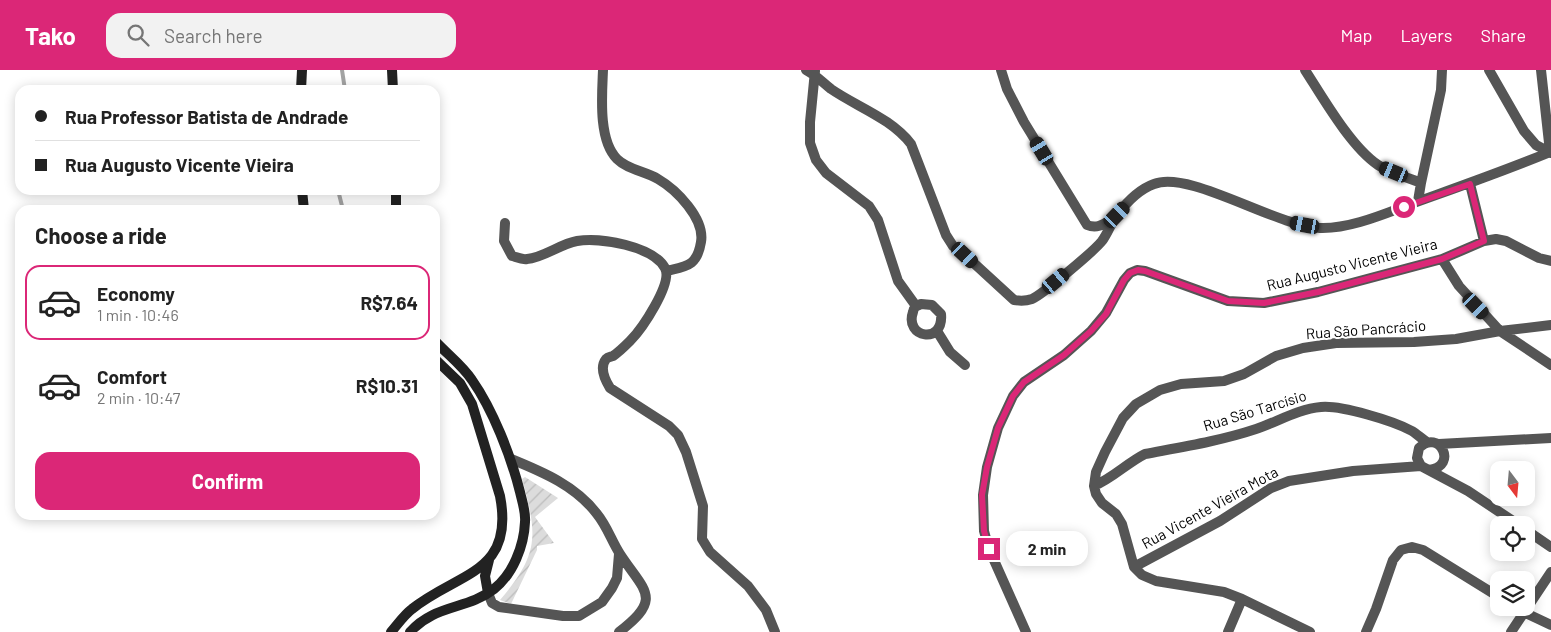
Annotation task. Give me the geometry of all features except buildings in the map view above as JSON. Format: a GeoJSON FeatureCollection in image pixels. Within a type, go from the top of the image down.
{"type":"FeatureCollection","features":[{"type":"Feature","properties":{"kind":"main road"},"geometry":{"type":"LineString","coordinates":[[301,85],[302,70]]}},
{"type":"Feature","properties":{"kind":"main road"},"geometry":{"type":"LineString","coordinates":[[392,70],[393,85]]}},
{"type":"Feature","properties":{"kind":"main road"},"geometry":{"type":"LineString","coordinates":[[410,632],[429,616],[475,600],[488,593],[502,581],[514,564],[521,543],[525,521],[524,506],[511,459],[485,401],[471,378],[440,346]]}},
{"type":"Feature","properties":{"kind":"main road"},"geometry":{"type":"LineString","coordinates":[[440,364],[460,384],[472,404],[500,496],[502,526],[499,540],[489,560],[485,576],[488,593]]}},
{"type":"Feature","properties":{"kind":"main road"},"geometry":{"type":"LineString","coordinates":[[391,632],[411,610],[438,592],[468,576],[489,560]]}},
{"type":"Feature","properties":{"kind":"street"},"geometry":{"type":"LineString","coordinates":[[603,70],[603,122],[610,148],[617,159],[627,166],[658,178],[675,192],[690,208],[702,233],[697,257],[689,266],[666,271]]}},
{"type":"Feature","properties":{"kind":"street"},"geometry":{"type":"LineString","coordinates":[[1001,70],[1007,89],[1024,122],[1087,225],[1093,228],[1101,226],[1117,215],[1142,190],[1156,183],[1172,182],[1192,184],[1290,222],[1321,228],[1353,224],[1470,184],[1550,152]]}},
{"type":"Feature","properties":{"kind":"street"},"geometry":{"type":"LineString","coordinates":[[1305,70],[1363,153],[1380,166],[1421,183]]}},
{"type":"Feature","properties":{"kind":"street"},"geometry":{"type":"LineString","coordinates":[[1418,202],[1441,90],[1442,70]]}},
{"type":"Feature","properties":{"kind":"street"},"geometry":{"type":"LineString","coordinates":[[1489,70],[1524,131],[1536,145],[1550,152]]}},
{"type":"Feature","properties":{"kind":"street"},"geometry":{"type":"LineString","coordinates":[[1541,70],[1550,152]]}},
{"type":"Feature","properties":{"kind":"street"},"geometry":{"type":"LineString","coordinates":[[811,71],[830,88],[904,134],[911,144],[946,235],[953,246],[1014,300],[1023,301],[1041,294],[1100,243],[1117,215]]}},
{"type":"Feature","properties":{"kind":"street"},"geometry":{"type":"LineString","coordinates":[[811,71],[810,143],[816,160],[826,172],[869,206],[878,220],[898,281],[916,306]]}},
{"type":"Feature","properties":{"kind":"street"},"geometry":{"type":"LineString","coordinates":[[1470,184],[1484,241]]}},
{"type":"Feature","properties":{"kind":"street"},"geometry":{"type":"LineString","coordinates":[[505,223],[504,241],[512,256],[526,260],[561,245],[576,241],[595,240],[635,247],[662,262],[666,271],[666,280],[663,288],[639,332],[606,359],[603,368],[604,378],[610,388],[669,426],[678,435],[686,452],[703,506],[702,539],[710,552],[748,586],[766,610],[775,632]]}},
{"type":"Feature","properties":{"kind":"street","name":"Rua Augusto Vicente Vieira"},"geometry":{"type":"LineString","coordinates":[[1026,632],[989,549],[984,531],[982,495],[987,467],[998,428],[1013,396],[1024,382],[1064,355],[1091,331],[1106,314],[1124,280],[1130,273],[1138,270],[1145,271],[1228,301],[1264,303],[1318,292],[1442,259],[1484,241],[1496,239],[1506,241],[1538,258],[1551,262]]}},
{"type":"Feature","properties":{"kind":"street"},"geometry":{"type":"LineString","coordinates":[[1442,259],[1459,286],[1500,330],[1551,365]]}},
{"type":"Feature","properties":{"kind":"street"},"geometry":{"type":"LineString","coordinates":[[932,305],[939,311],[941,314],[941,325],[938,331],[932,334],[925,334],[916,330],[911,321],[916,306],[932,305]]}},
{"type":"Feature","properties":{"kind":"street","name":"Rua São Pancrácio"},"geometry":{"type":"LineString","coordinates":[[1094,486],[1096,472],[1123,418],[1136,404],[1160,390],[1181,384],[1224,380],[1244,374],[1276,356],[1303,348],[1336,344],[1456,339],[1500,330],[1551,326]]}},
{"type":"Feature","properties":{"kind":"street"},"geometry":{"type":"LineString","coordinates":[[938,331],[946,346],[965,365]]}},
{"type":"Feature","properties":{"kind":"street","name":"Rua São Tarcísio"},"geometry":{"type":"LineString","coordinates":[[1094,486],[1106,481],[1134,459],[1145,454],[1226,438],[1307,409],[1322,406],[1364,414],[1395,424],[1412,431],[1427,442]]}},
{"type":"Feature","properties":{"kind":"street"},"geometry":{"type":"LineString","coordinates":[[1506,516],[1468,491],[1425,468],[1417,458],[1417,452],[1427,442],[1439,444],[1551,438]]}},
{"type":"Feature","properties":{"kind":"street"},"geometry":{"type":"LineString","coordinates":[[1425,468],[1441,466],[1444,461],[1445,454],[1439,444]]}},
{"type":"Feature","properties":{"kind":"street"},"geometry":{"type":"LineString","coordinates":[[511,459],[539,470],[580,495],[598,514],[620,554],[639,578],[645,591],[646,605],[636,619],[620,632]]}},
{"type":"Feature","properties":{"kind":"street","name":"Rua Vicente Vieira Mota"},"geometry":{"type":"LineString","coordinates":[[1134,567],[1220,522],[1271,488],[1289,481],[1353,471],[1425,468]]}},
{"type":"Feature","properties":{"kind":"street"},"geometry":{"type":"LineString","coordinates":[[1094,486],[1099,498],[1116,514],[1122,524],[1134,567],[1142,575],[1156,581],[1224,592],[1310,632]]}},
{"type":"Feature","properties":{"kind":"street"},"geometry":{"type":"LineString","coordinates":[[1535,536],[1551,547]]}},
{"type":"Feature","properties":{"kind":"street"},"geometry":{"type":"LineString","coordinates":[[1366,632],[1393,560],[1401,550],[1412,547],[1423,550],[1490,591]]}},
{"type":"Feature","properties":{"kind":"street"},"geometry":{"type":"LineString","coordinates":[[488,593],[492,603],[499,607],[563,616],[579,616],[602,602],[612,588],[617,578],[620,554]]}},
{"type":"Feature","properties":{"kind":"street"},"geometry":{"type":"LineString","coordinates":[[1535,592],[1551,572]]}},
{"type":"Feature","properties":{"kind":"street"},"geometry":{"type":"LineString","coordinates":[[1228,632],[1242,599]]}},
{"type":"Feature","properties":{"kind":"street"},"geometry":{"type":"LineString","coordinates":[[1511,632],[1518,616]]}},
{"type":"Feature","properties":{"kind":"street"},"geometry":{"type":"LineString","coordinates":[[1532,616],[1551,625]]}},
{"type":"Feature","properties":{"kind":"shaded area"},"geometry":{"type":"Polygon","coordinates":[[[525,477],[558,498],[535,517],[554,543],[537,546],[537,550],[511,604],[500,600],[522,570],[532,544],[531,515],[522,479],[525,477]]]}},
{"type":"Feature","properties":{"kind":"waterway"},"geometry":{"type":"LineString","coordinates":[[342,70],[344,85]]}},
{"type":"Feature","properties":{"kind":"waterway"},"geometry":{"type":"LineString","coordinates":[[339,195],[342,205]]}},
{"type":"Feature","properties":{"kind":"route"},"geometry":{"type":"LineString","coordinates":[[989,549],[984,531],[982,495],[987,467],[998,428],[1013,396],[1024,382],[1064,355],[1091,331],[1106,314],[1124,280],[1130,273],[1138,270],[1145,271],[1228,301],[1264,303],[1318,292],[1442,259],[1484,241],[1470,184],[1404,207]]}}]}
